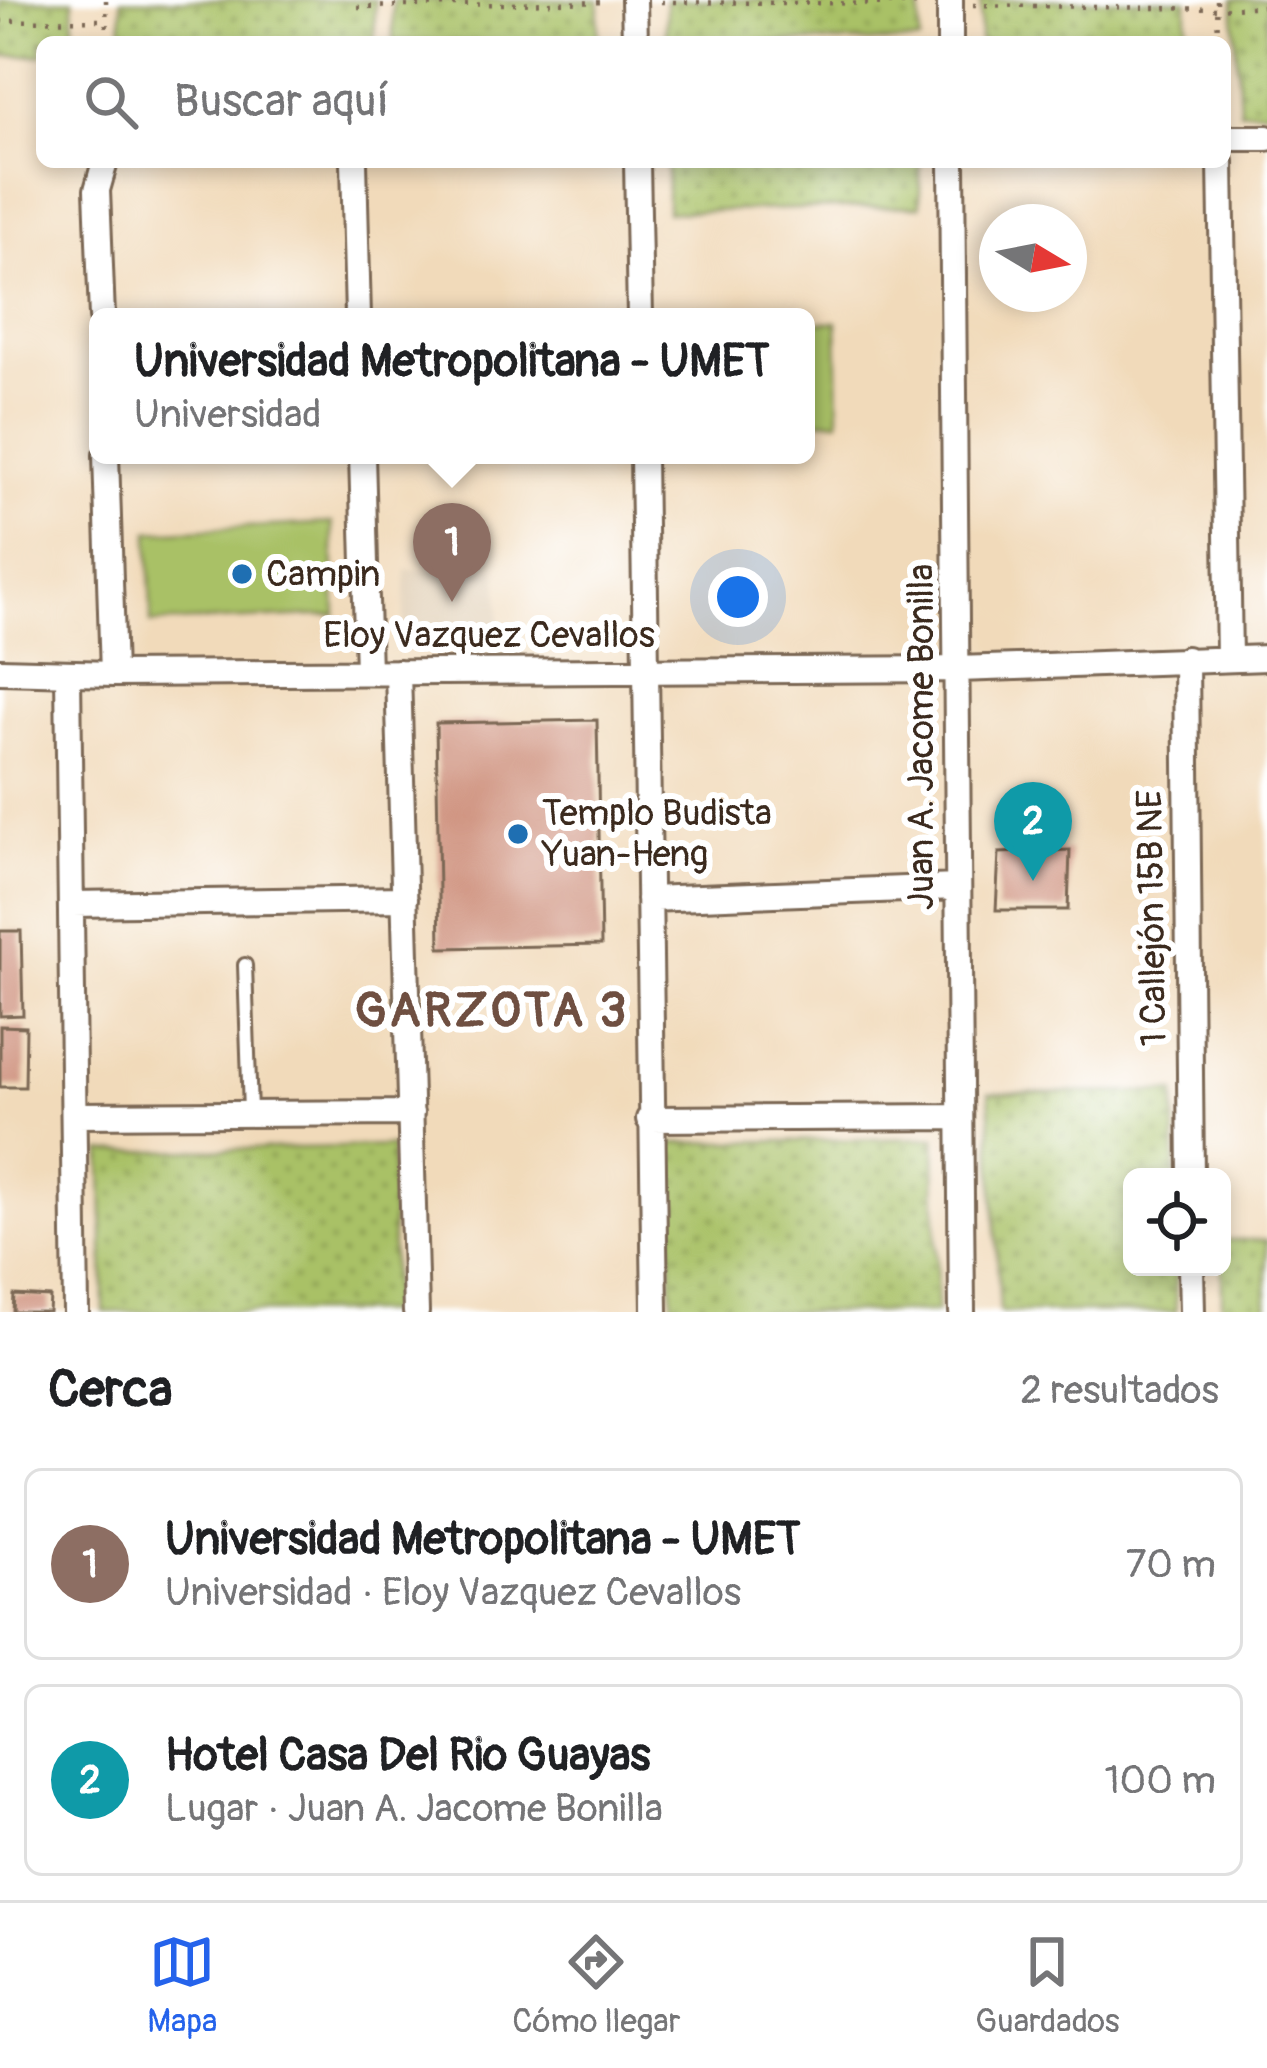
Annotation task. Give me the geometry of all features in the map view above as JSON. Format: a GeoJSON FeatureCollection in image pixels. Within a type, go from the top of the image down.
{"type":"FeatureCollection","features":[{"type":"Feature","properties":{"kind":"street"},"geometry":{"type":"LineString","coordinates":[[634,1],[635,36]]}},
{"type":"Feature","properties":{"kind":"street"},"geometry":{"type":"LineString","coordinates":[[950,2],[950,36]]}},
{"type":"Feature","properties":{"kind":"street"},"geometry":{"type":"LineString","coordinates":[[1231,138],[1267,138]]}},
{"type":"Feature","properties":{"kind":"street"},"geometry":{"type":"LineString","coordinates":[[102,308],[98,190],[104,168]]}},
{"type":"Feature","properties":{"kind":"street"},"geometry":{"type":"LineString","coordinates":[[354,168],[358,308]]}},
{"type":"Feature","properties":{"kind":"street"},"geometry":{"type":"LineString","coordinates":[[637,168],[640,308]]}},
{"type":"Feature","properties":{"kind":"street","name":"Juan A. Jacome Bonilla"},"geometry":{"type":"LineString","coordinates":[[952,168],[962,1312]]}},
{"type":"Feature","properties":{"kind":"street"},"geometry":{"type":"LineString","coordinates":[[1221,168],[1229,658]]}},
{"type":"Feature","properties":{"kind":"street"},"geometry":{"type":"LineString","coordinates":[[106,464],[113,674]]}},
{"type":"Feature","properties":{"kind":"street"},"geometry":{"type":"LineString","coordinates":[[362,464],[368,672]]}},
{"type":"Feature","properties":{"kind":"street"},"geometry":{"type":"LineString","coordinates":[[643,464],[655,1312]]}},
{"type":"Feature","properties":{"kind":"street","name":"Eloy Vazquez Cevallos"},"geometry":{"type":"LineString","coordinates":[[0,671],[958,669],[1267,658]]}},
{"type":"Feature","properties":{"kind":"street","name":"1 Callejón 15B NE"},"geometry":{"type":"LineString","coordinates":[[1186,659],[1190,1168]]}},
{"type":"Feature","properties":{"kind":"street"},"geometry":{"type":"LineString","coordinates":[[398,672],[416,1312]]}},
{"type":"Feature","properties":{"kind":"street"},"geometry":{"type":"LineString","coordinates":[[68,674],[76,1312]]}},
{"type":"Feature","properties":{"kind":"street"},"geometry":{"type":"LineString","coordinates":[[649,899],[957,887]]}},
{"type":"Feature","properties":{"kind":"street"},"geometry":{"type":"LineString","coordinates":[[73,904],[405,899]]}},
{"type":"Feature","properties":{"kind":"street"},"geometry":{"type":"LineString","coordinates":[[75,1115],[410,1113]]}},
{"type":"Feature","properties":{"kind":"street"},"geometry":{"type":"LineString","coordinates":[[650,1119],[959,1117]]}},
{"type":"Feature","properties":{"kind":"street"},"geometry":{"type":"LineString","coordinates":[[1191,1276],[1192,1312]]}},
{"type":"Feature","properties":{"kind":"lane"},"geometry":{"type":"LineString","coordinates":[[245,965],[250,1112]]}},
{"type":"Feature","properties":{"kind":"path"},"geometry":{"type":"LineString","coordinates":[[106,0],[107,36]]}},
{"type":"Feature","properties":{"kind":"path"},"geometry":{"type":"LineString","coordinates":[[1216,0],[1218,36]]}},
{"type":"Feature","properties":{"kind":"path"},"geometry":{"type":"LineString","coordinates":[[357,7],[634,1],[1267,6]]}},
{"type":"Feature","properties":{"kind":"path"},"geometry":{"type":"LineString","coordinates":[[0,21],[106,20]]}},
{"type":"Feature","properties":{"kind":"shaded area"},"geometry":{"type":"Polygon","coordinates":[[[406,570],[498,570],[500,634],[403,634],[406,570]]]}},
{"type":"Feature","properties":{"kind":"green space"},"geometry":{"type":"Polygon","coordinates":[[[0,0],[73,0],[74,36],[36,36],[36,55],[0,56],[0,0]]]}},
{"type":"Feature","properties":{"kind":"green space"},"geometry":{"type":"Polygon","coordinates":[[[121,0],[375,0],[374,36],[122,36],[121,0]]]}},
{"type":"Feature","properties":{"kind":"green space"},"geometry":{"type":"Polygon","coordinates":[[[393,0],[599,0],[598,36],[393,36],[393,0]]]}},
{"type":"Feature","properties":{"kind":"green space"},"geometry":{"type":"Polygon","coordinates":[[[666,0],[920,0],[920,36],[666,36],[666,0]]]}},
{"type":"Feature","properties":{"kind":"green space"},"geometry":{"type":"Polygon","coordinates":[[[981,0],[1187,0],[1187,36],[980,36],[981,0]]]}},
{"type":"Feature","properties":{"kind":"green space"},"geometry":{"type":"Polygon","coordinates":[[[1233,0],[1267,0],[1267,110],[1240,111],[1233,0]]]}},
{"type":"Feature","properties":{"kind":"green space"},"geometry":{"type":"Polygon","coordinates":[[[667,168],[920,168],[920,206],[667,212],[667,168]]]}},
{"type":"Feature","properties":{"kind":"green space"},"geometry":{"type":"Polygon","coordinates":[[[815,322],[837,322],[839,420],[815,421],[815,322]]]}},
{"type":"Feature","properties":{"kind":"green space","name":"Campin"},"geometry":{"type":"Polygon","coordinates":[[[332,523],[336,615],[151,623],[149,532],[332,523]]]}},
{"type":"Feature","properties":{"kind":"green space"},"geometry":{"type":"Polygon","coordinates":[[[1175,1092],[1175,1168],[1123,1168],[1123,1276],[1175,1276],[1176,1312],[1000,1312],[989,1093],[1175,1092]]]}},
{"type":"Feature","properties":{"kind":"green space"},"geometry":{"type":"Polygon","coordinates":[[[935,1138],[937,1312],[672,1312],[670,1143],[935,1138]]]}},
{"type":"Feature","properties":{"kind":"green space"},"geometry":{"type":"Polygon","coordinates":[[[392,1146],[392,1312],[104,1312],[102,1152],[392,1146]]]}},
{"type":"Feature","properties":{"kind":"green space"},"geometry":{"type":"Polygon","coordinates":[[[1231,1240],[1267,1240],[1267,1312],[1222,1312],[1222,1276],[1231,1276],[1231,1240]]]}},
{"type":"Feature","properties":{"kind":"building","name":"Templo Budista Yuan-Heng"},"geometry":{"type":"Polygon","coordinates":[[[597,720],[601,945],[440,948],[436,723],[597,720]]]}},
{"type":"Feature","properties":{"kind":"building"},"geometry":{"type":"Polygon","coordinates":[[[1070,850],[1068,910],[996,910],[999,853],[1070,850]]]}},
{"type":"Feature","properties":{"kind":"building"},"geometry":{"type":"Polygon","coordinates":[[[0,931],[21,931],[23,1015],[0,1016],[0,931]]]}},
{"type":"Feature","properties":{"kind":"building"},"geometry":{"type":"Polygon","coordinates":[[[0,1026],[26,1027],[25,1087],[0,1087],[0,1026]]]}},
{"type":"Feature","properties":{"kind":"building"},"geometry":{"type":"Polygon","coordinates":[[[14,1295],[50,1297],[49,1312],[13,1312],[14,1295]]]}},
{"type":"Feature","properties":{"kind":"place","name":"Campin"},"geometry":{"type":"Point","coordinates":[242,574]}},
{"type":"Feature","properties":{"kind":"place","name":"Universidad Metropolitana - UMET"},"geometry":{"type":"Point","coordinates":[452,602]}},
{"type":"Feature","properties":{"kind":"place","name":"Templo Budista Yuan-Heng"},"geometry":{"type":"Point","coordinates":[518,834]}},
{"type":"Feature","properties":{"kind":"place","name":"Hotel Casa Del Rio Guayas"},"geometry":{"type":"Point","coordinates":[1033,881]}},
{"type":"Feature","properties":{"kind":"district","name":"GARZOTA 3"},"geometry":{"type":"Point","coordinates":[492,1011]}}]}
